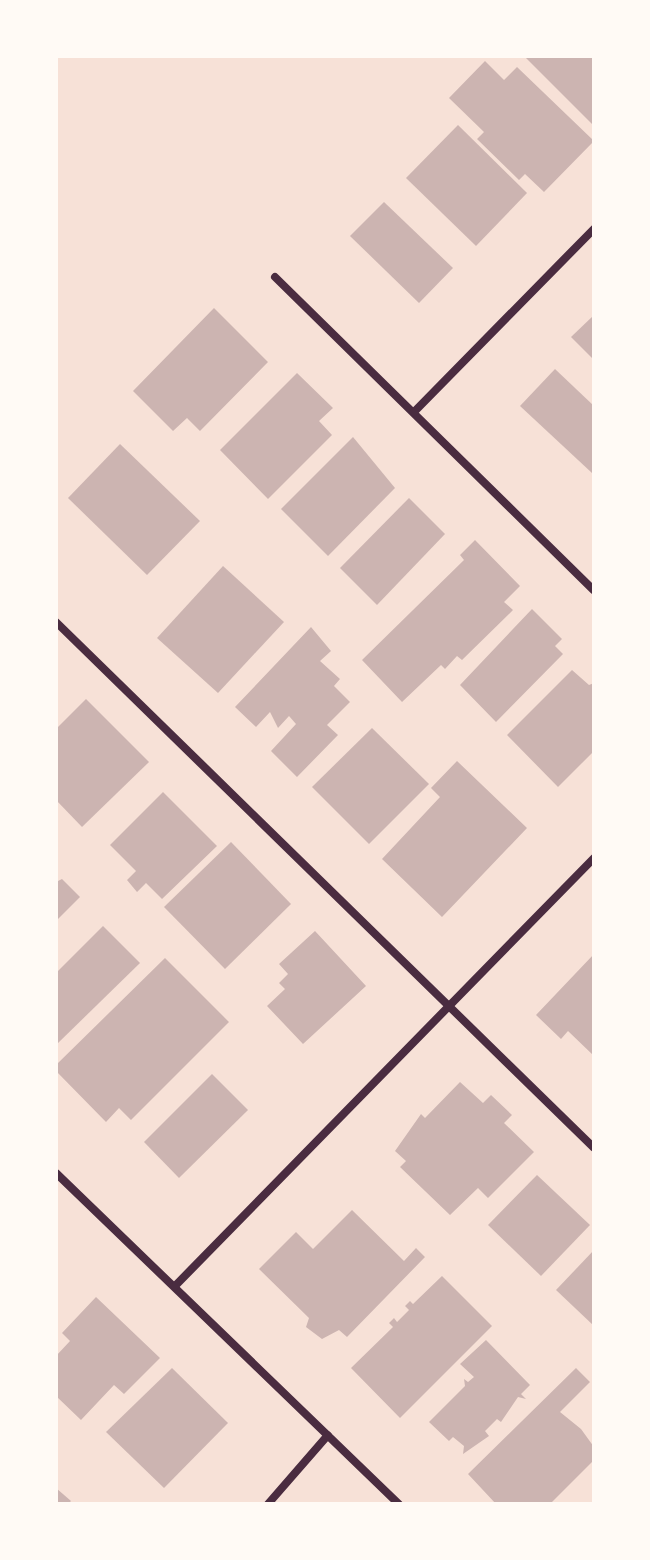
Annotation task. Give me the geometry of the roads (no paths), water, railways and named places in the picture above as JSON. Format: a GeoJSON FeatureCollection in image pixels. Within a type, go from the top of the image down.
{"type":"FeatureCollection","features":[{"type":"Feature","properties":{"kind":"street"},"geometry":{"type":"LineString","coordinates":[[414,412],[594,229]]}},
{"type":"Feature","properties":{"kind":"street"},"geometry":{"type":"LineString","coordinates":[[275,277],[594,590]]}},
{"type":"Feature","properties":{"kind":"street"},"geometry":{"type":"LineString","coordinates":[[56,622],[594,1148]]}},
{"type":"Feature","properties":{"kind":"street"},"geometry":{"type":"LineString","coordinates":[[175,1286],[594,858]]}},
{"type":"Feature","properties":{"kind":"street"},"geometry":{"type":"LineString","coordinates":[[56,1173],[399,1504]]}},
{"type":"Feature","properties":{"kind":"street"},"geometry":{"type":"LineString","coordinates":[[268,1504],[328,1435]]}}]}
